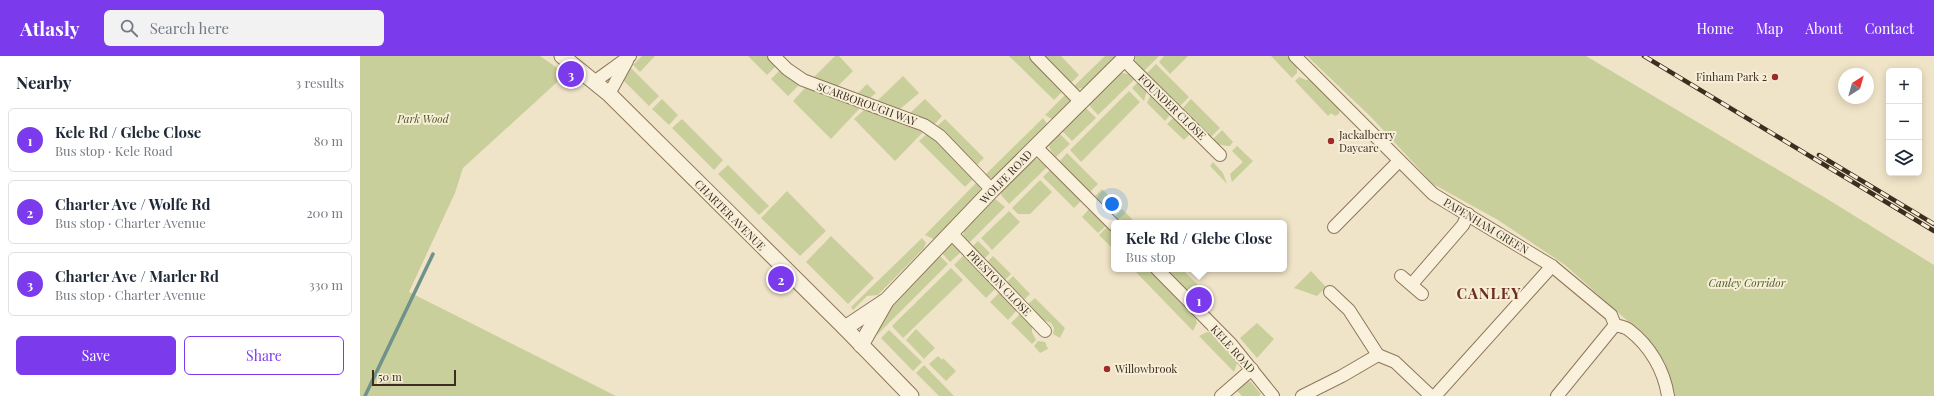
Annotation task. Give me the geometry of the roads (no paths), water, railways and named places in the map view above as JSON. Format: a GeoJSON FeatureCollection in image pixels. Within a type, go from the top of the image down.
{"type":"FeatureCollection","features":[{"type":"Feature","properties":{"kind":"street","name":"CHARTER AVENUE"},"geometry":{"type":"LineString","coordinates":[[562,56],[609,94],[845,328],[910,396]]}},
{"type":"Feature","properties":{"kind":"street","name":"SCARBOROUGH WAY"},"geometry":{"type":"LineString","coordinates":[[774,56],[787,69],[803,80],[924,125],[940,136],[992,190]]}},
{"type":"Feature","properties":{"kind":"street"},"geometry":{"type":"LineString","coordinates":[[1036,56],[1081,102]]}},
{"type":"Feature","properties":{"kind":"street","name":"PAPENHAM GREEN"},"geometry":{"type":"LineString","coordinates":[[1294,56],[1433,194],[1552,266],[1610,315],[1615,325],[1628,329],[1653,355],[1665,381],[1668,396]]}},
{"type":"Feature","properties":{"kind":"street"},"geometry":{"type":"LineString","coordinates":[[594,82],[629,57]]}},
{"type":"Feature","properties":{"kind":"street"},"geometry":{"type":"LineString","coordinates":[[609,94],[629,57]]}},
{"type":"Feature","properties":{"kind":"street","name":"WOLFE ROAD"},"geometry":{"type":"LineString","coordinates":[[845,328],[887,300],[952,234],[992,190],[1125,58]]}},
{"type":"Feature","properties":{"kind":"street","name":"FOUNDER CLOSE"},"geometry":{"type":"LineString","coordinates":[[1125,58],[1220,155]]}},
{"type":"Feature","properties":{"kind":"street"},"geometry":{"type":"LineString","coordinates":[[1036,147],[1111,222]]}},
{"type":"Feature","properties":{"kind":"street"},"geometry":{"type":"LineString","coordinates":[[1334,227],[1399,161]]}},
{"type":"Feature","properties":{"kind":"street"},"geometry":{"type":"LineString","coordinates":[[1412,284],[1463,225],[1468,214]]}},
{"type":"Feature","properties":{"kind":"street","name":"PRESTON CLOSE"},"geometry":{"type":"LineString","coordinates":[[952,234],[1045,331]]}},
{"type":"Feature","properties":{"kind":"street"},"geometry":{"type":"LineString","coordinates":[[1435,396],[1552,266]]}},
{"type":"Feature","properties":{"kind":"street","name":"KELE ROAD"},"geometry":{"type":"LineString","coordinates":[[1160,272],[1231,344],[1252,368],[1273,396]]}},
{"type":"Feature","properties":{"kind":"street"},"geometry":{"type":"LineString","coordinates":[[1401,276],[1422,294]]}},
{"type":"Feature","properties":{"kind":"street"},"geometry":{"type":"LineString","coordinates":[[1330,292],[1349,310],[1378,355],[1395,362],[1431,396]]}},
{"type":"Feature","properties":{"kind":"street","name":"WOLFE ROAD"},"geometry":{"type":"LineString","coordinates":[[861,345],[887,300]]}},
{"type":"Feature","properties":{"kind":"street"},"geometry":{"type":"LineString","coordinates":[[1556,396],[1615,325]]}},
{"type":"Feature","properties":{"kind":"street"},"geometry":{"type":"LineString","coordinates":[[1302,396],[1342,376],[1378,355]]}},
{"type":"Feature","properties":{"kind":"street"},"geometry":{"type":"LineString","coordinates":[[1221,396],[1252,368]]}},
{"type":"Feature","properties":{"kind":"waterway"},"geometry":{"type":"LineString","coordinates":[[365,396],[433,254]]}},
{"type":"Feature","properties":{"kind":"railway"},"geometry":{"type":"LineString","coordinates":[[1644,56],[1934,231]]}},
{"type":"Feature","properties":{"kind":"railway"},"geometry":{"type":"LineString","coordinates":[[1819,155],[1934,224]]}},
{"type":"Feature","properties":{"kind":"place","name":"Charter Ave / Marler Rd"},"geometry":{"type":"Point","coordinates":[571,74]}},
{"type":"Feature","properties":{"kind":"place","name":"Finham Park 2"},"geometry":{"type":"Point","coordinates":[1775,77]}},
{"type":"Feature","properties":{"kind":"place","name":"Jackalberry Daycare"},"geometry":{"type":"Point","coordinates":[1331,141]}},
{"type":"Feature","properties":{"kind":"place","name":"Charter Ave / Wolfe Rd"},"geometry":{"type":"Point","coordinates":[781,279]}},
{"type":"Feature","properties":{"kind":"place","name":"Kele Rd / Glebe Close"},"geometry":{"type":"Point","coordinates":[1199,300]}},
{"type":"Feature","properties":{"kind":"place","name":"Willowbrook"},"geometry":{"type":"Point","coordinates":[1107,369]}},
{"type":"Feature","properties":{"kind":"district","name":"CANLEY"},"geometry":{"type":"Point","coordinates":[1489,294]}},
{"type":"Feature","properties":{"kind":"park label","name":"Park Wood"},"geometry":{"type":"Point","coordinates":[423,119]}},
{"type":"Feature","properties":{"kind":"park label","name":"Canley Corridor"},"geometry":{"type":"Point","coordinates":[1747,283]}}]}
